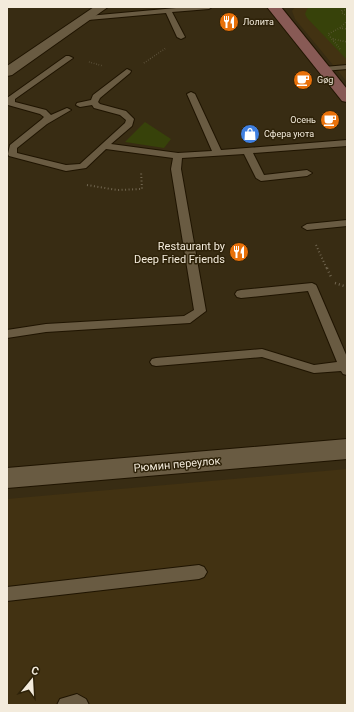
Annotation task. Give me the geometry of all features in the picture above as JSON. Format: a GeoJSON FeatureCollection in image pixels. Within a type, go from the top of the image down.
{"type":"FeatureCollection","features":[{"type":"Feature","properties":{"kind":"main road"},"geometry":{"type":"LineString","coordinates":[[276,8],[347,98]]}},
{"type":"Feature","properties":{"kind":"street"},"geometry":{"type":"LineString","coordinates":[[7,72],[102,7]]}},
{"type":"Feature","properties":{"kind":"street","name":"Рюмин переулок"},"geometry":{"type":"LineString","coordinates":[[7,478],[347,449]]}},
{"type":"Feature","properties":{"kind":"lane"},"geometry":{"type":"LineString","coordinates":[[88,18],[209,7]]}},
{"type":"Feature","properties":{"kind":"lane"},"geometry":{"type":"LineString","coordinates":[[168,10],[181,38]]}},
{"type":"Feature","properties":{"kind":"lane"},"geometry":{"type":"LineString","coordinates":[[44,122],[48,116],[43,112],[11,103],[11,98],[69,58]]}},
{"type":"Feature","properties":{"kind":"lane"},"geometry":{"type":"LineString","coordinates":[[324,69],[347,67]]}},
{"type":"Feature","properties":{"kind":"lane"},"geometry":{"type":"LineString","coordinates":[[94,102],[96,97],[127,71]]}},
{"type":"Feature","properties":{"kind":"lane"},"geometry":{"type":"LineString","coordinates":[[192,94],[218,154]]}},
{"type":"Feature","properties":{"kind":"lane"},"geometry":{"type":"LineString","coordinates":[[67,110],[44,122],[13,147],[12,154],[66,168],[83,166],[129,124],[130,119],[122,113],[97,106],[94,102]]}},
{"type":"Feature","properties":{"kind":"lane"},"geometry":{"type":"LineString","coordinates":[[80,105],[94,102]]}},
{"type":"Feature","properties":{"kind":"lane"},"geometry":{"type":"LineString","coordinates":[[104,146],[178,156],[218,154],[273,148],[304,148],[347,143]]}},
{"type":"Feature","properties":{"kind":"lane"},"geometry":{"type":"LineString","coordinates":[[247,150],[261,178],[307,173]]}},
{"type":"Feature","properties":{"kind":"lane"},"geometry":{"type":"LineString","coordinates":[[7,334],[46,328],[186,320],[200,311],[176,169],[178,156]]}},
{"type":"Feature","properties":{"kind":"lane"},"geometry":{"type":"LineString","coordinates":[[307,227],[347,223]]}},
{"type":"Feature","properties":{"kind":"lane"},"geometry":{"type":"LineString","coordinates":[[156,362],[262,353],[314,369],[346,369],[312,287],[241,294]]}},
{"type":"Feature","properties":{"kind":"lane"},"geometry":{"type":"LineString","coordinates":[[7,594],[199,572]]}},
{"type":"Feature","properties":{"kind":"lane"},"geometry":{"type":"LineString","coordinates":[[66,705],[77,703],[80,705]]}},
{"type":"Feature","properties":{"kind":"path"},"geometry":{"type":"LineString","coordinates":[[347,9],[342,11],[342,13],[347,16]]}},
{"type":"Feature","properties":{"kind":"path"},"geometry":{"type":"LineString","coordinates":[[342,51],[328,34],[340,28],[347,21]]}},
{"type":"Feature","properties":{"kind":"path"},"geometry":{"type":"LineString","coordinates":[[340,28],[347,29]]}},
{"type":"Feature","properties":{"kind":"path"},"geometry":{"type":"LineString","coordinates":[[146,62],[181,38]]}},
{"type":"Feature","properties":{"kind":"path"},"geometry":{"type":"LineString","coordinates":[[332,39],[347,42]]}},
{"type":"Feature","properties":{"kind":"path"},"geometry":{"type":"LineString","coordinates":[[307,227],[335,284],[347,287]]}},
{"type":"Feature","properties":{"kind":"shaded area"},"geometry":{"type":"Polygon","coordinates":[[[295,7],[347,7],[347,82],[295,19],[292,11],[295,7]]]}},
{"type":"Feature","properties":{"kind":"shaded area"},"geometry":{"type":"Polygon","coordinates":[[[347,469],[347,705],[7,705],[7,499],[347,469]]]}},
{"type":"Feature","properties":{"kind":"green space"},"geometry":{"type":"Polygon","coordinates":[[[308,7],[347,7],[347,60],[307,18],[305,14],[308,7]]]}},
{"type":"Feature","properties":{"kind":"green space"},"geometry":{"type":"Polygon","coordinates":[[[145,122],[171,139],[164,148],[125,142],[145,122]]]}},
{"type":"Feature","properties":{"kind":"place","name":"Лолита"},"geometry":{"type":"Point","coordinates":[229,22]}},
{"type":"Feature","properties":{"kind":"place","name":"Gøg"},"geometry":{"type":"Point","coordinates":[303,80]}},
{"type":"Feature","properties":{"kind":"place","name":"Осень"},"geometry":{"type":"Point","coordinates":[330,120]}},
{"type":"Feature","properties":{"kind":"place","name":"Сфера уюта"},"geometry":{"type":"Point","coordinates":[250,134]}},
{"type":"Feature","properties":{"kind":"place","name":"Restaurant by Deep Fried Friends"},"geometry":{"type":"Point","coordinates":[239,252]}}]}
